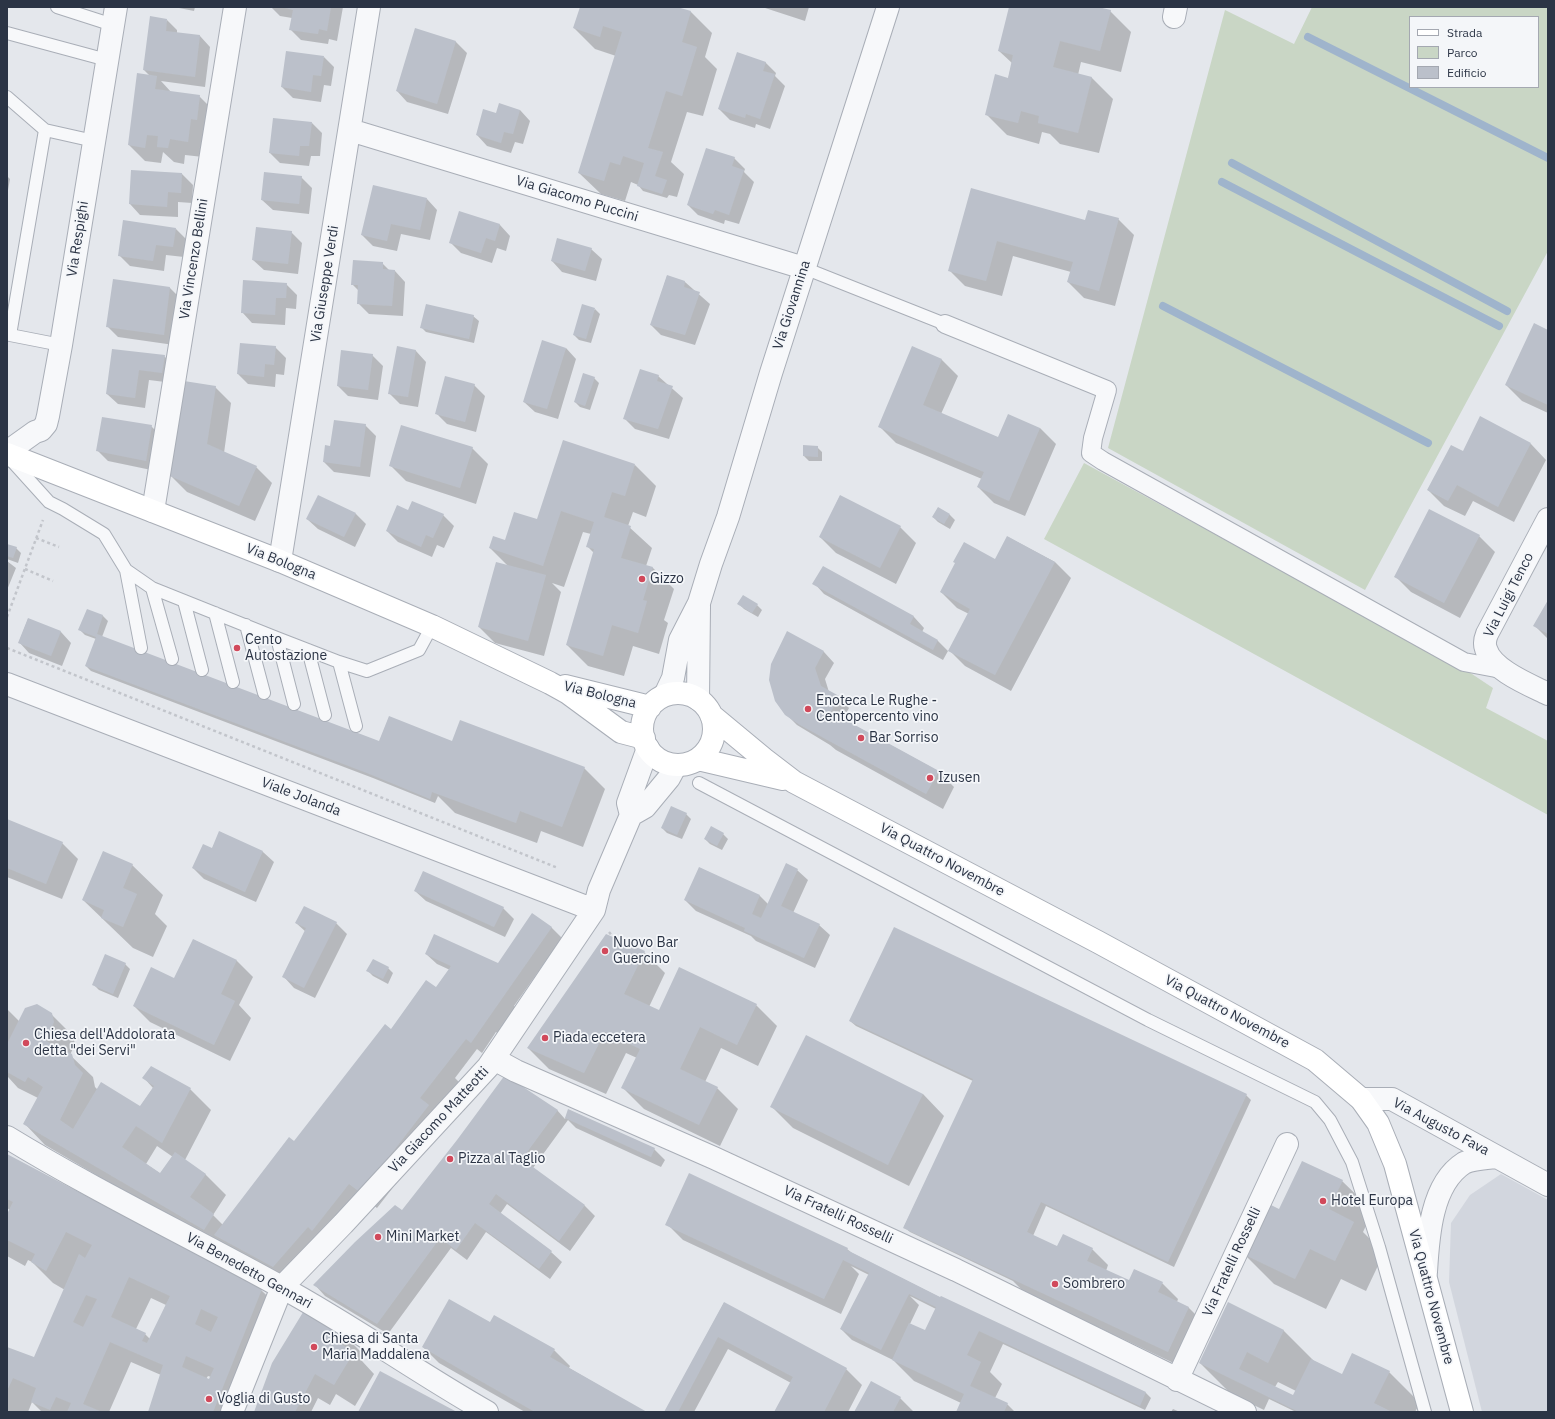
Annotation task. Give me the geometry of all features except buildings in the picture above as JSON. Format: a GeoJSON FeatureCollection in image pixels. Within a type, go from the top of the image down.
{"type":"FeatureCollection","features":[{"type":"Feature","properties":{"kind":"main road","name":"Via Bologna"},"geometry":{"type":"LineString","coordinates":[[7,454],[280,561],[432,626],[550,683],[568,693],[621,732],[646,743]]}},
{"type":"Feature","properties":{"kind":"main road","name":"Via Bologna"},"geometry":{"type":"LineString","coordinates":[[550,683],[657,701]]}},
{"type":"Feature","properties":{"kind":"main road","name":"Via Quattro Novembre"},"geometry":{"type":"LineString","coordinates":[[657,701],[674,693],[691,695],[764,759],[794,782],[1090,938],[1315,1060],[1361,1099],[1378,1123],[1395,1164],[1462,1412]]}},
{"type":"Feature","properties":{"kind":"main road"},"geometry":{"type":"LineString","coordinates":[[657,701],[645,716],[643,727],[646,743],[655,756],[664,762],[676,764],[688,763],[698,758],[706,752],[711,744],[714,734],[714,724],[705,707]]}},
{"type":"Feature","properties":{"kind":"main road","name":"Via Quattro Novembre"},"geometry":{"type":"LineString","coordinates":[[698,758],[794,782]]}},
{"type":"Feature","properties":{"kind":"street","name":"Via Vincenzo Bellini"},"geometry":{"type":"LineString","coordinates":[[153,511],[235,7]]}},
{"type":"Feature","properties":{"kind":"street","name":"Via Giuseppe Verdi"},"geometry":{"type":"LineString","coordinates":[[280,561],[369,7]]}},
{"type":"Feature","properties":{"kind":"street","name":"Via Giovannina"},"geometry":{"type":"LineString","coordinates":[[657,701],[673,678],[680,640],[699,603],[728,517],[766,388],[888,7]]}},
{"type":"Feature","properties":{"kind":"street","name":"Via Respighi"},"geometry":{"type":"LineString","coordinates":[[7,454],[35,432],[41,430],[46,424],[61,345],[115,16]]}},
{"type":"Feature","properties":{"kind":"street","name":"Via Giacomo Puccini"},"geometry":{"type":"LineString","coordinates":[[350,130],[804,268]]}},
{"type":"Feature","properties":{"kind":"street"},"geometry":{"type":"LineString","coordinates":[[945,324],[1107,390],[1094,432],[1091,453],[1103,462],[1464,662],[1501,669],[1548,694]]}},
{"type":"Feature","properties":{"kind":"street","name":"Via Luigi Tenco"},"geometry":{"type":"LineString","coordinates":[[1501,669],[1488,653],[1485,642],[1487,634],[1548,518]]}},
{"type":"Feature","properties":{"kind":"street","name":"Via Giovannina"},"geometry":{"type":"LineString","coordinates":[[699,603],[705,707]]}},
{"type":"Feature","properties":{"kind":"street","name":"Viale Jolanda"},"geometry":{"type":"LineString","coordinates":[[7,684],[594,910]]}},
{"type":"Feature","properties":{"kind":"street","name":"Via Giacomo Matteotti"},"geometry":{"type":"LineString","coordinates":[[232,1412],[282,1287],[343,1224],[488,1067],[594,910],[599,890],[631,815],[628,803],[646,743]]}},
{"type":"Feature","properties":{"kind":"street"},"geometry":{"type":"LineString","coordinates":[[631,815],[645,807],[670,778],[676,764]]}},
{"type":"Feature","properties":{"kind":"street","name":"Via Fratelli Rosselli"},"geometry":{"type":"LineString","coordinates":[[494,1059],[516,1071],[714,1158],[956,1270],[1177,1380],[1245,1412]]}},
{"type":"Feature","properties":{"kind":"street","name":"Via Augusto Fava"},"geometry":{"type":"LineString","coordinates":[[1361,1099],[1392,1099],[1548,1185]]}},
{"type":"Feature","properties":{"kind":"street","name":"Via Benedetto Gennari"},"geometry":{"type":"LineString","coordinates":[[7,1137],[67,1172],[282,1287],[440,1386],[487,1412]]}},
{"type":"Feature","properties":{"kind":"street","name":"Via Fratelli Rosselli"},"geometry":{"type":"LineString","coordinates":[[1177,1380],[1287,1144]]}},
{"type":"Feature","properties":{"kind":"street","name":"Via Augusto Fava"},"geometry":{"type":"LineString","coordinates":[[1426,1277],[1428,1241],[1436,1202],[1448,1177],[1465,1162],[1497,1157]]}},
{"type":"Feature","properties":{"kind":"lane"},"geometry":{"type":"LineString","coordinates":[[57,7],[115,16]]}},
{"type":"Feature","properties":{"kind":"lane"},"geometry":{"type":"LineString","coordinates":[[7,33],[107,60]]}},
{"type":"Feature","properties":{"kind":"lane"},"geometry":{"type":"LineString","coordinates":[[7,97],[45,130],[94,141]]}},
{"type":"Feature","properties":{"kind":"lane"},"geometry":{"type":"LineString","coordinates":[[45,130],[10,335],[61,345]]}},
{"type":"Feature","properties":{"kind":"lane"},"geometry":{"type":"LineString","coordinates":[[804,268],[945,324]]}},
{"type":"Feature","properties":{"kind":"lane"},"geometry":{"type":"LineString","coordinates":[[7,454],[49,502],[104,534],[126,570],[141,648]]}},
{"type":"Feature","properties":{"kind":"lane"},"geometry":{"type":"LineString","coordinates":[[126,570],[152,588],[339,662],[367,671],[418,650],[432,626]]}},
{"type":"Feature","properties":{"kind":"lane"},"geometry":{"type":"LineString","coordinates":[[152,588],[172,659]]}},
{"type":"Feature","properties":{"kind":"lane"},"geometry":{"type":"LineString","coordinates":[[184,600],[202,670]]}},
{"type":"Feature","properties":{"kind":"lane"},"geometry":{"type":"LineString","coordinates":[[215,613],[233,682]]}},
{"type":"Feature","properties":{"kind":"lane"},"geometry":{"type":"LineString","coordinates":[[246,625],[264,693]]}},
{"type":"Feature","properties":{"kind":"lane"},"geometry":{"type":"LineString","coordinates":[[277,638],[294,704]]}},
{"type":"Feature","properties":{"kind":"lane"},"geometry":{"type":"LineString","coordinates":[[308,650],[325,715]]}},
{"type":"Feature","properties":{"kind":"lane"},"geometry":{"type":"LineString","coordinates":[[339,662],[356,726]]}},
{"type":"Feature","properties":{"kind":"lane"},"geometry":{"type":"LineString","coordinates":[[699,784],[1148,1020],[1315,1102],[1330,1120],[1352,1162],[1379,1247],[1425,1412]]}},
{"type":"Feature","properties":{"kind":"path"},"geometry":{"type":"LineString","coordinates":[[7,617],[49,502]]}},
{"type":"Feature","properties":{"kind":"path"},"geometry":{"type":"LineString","coordinates":[[36,538],[59,547]]}},
{"type":"Feature","properties":{"kind":"path"},"geometry":{"type":"LineString","coordinates":[[25,569],[53,581]]}},
{"type":"Feature","properties":{"kind":"path"},"geometry":{"type":"LineString","coordinates":[[7,648],[550,864],[564,871]]}},
{"type":"Feature","properties":{"kind":"shaded area"},"geometry":{"type":"Polygon","coordinates":[[[1501,1174],[1548,1200],[1548,1412],[1482,1412],[1449,1282],[1451,1223],[1470,1195],[1501,1174]]]}},
{"type":"Feature","properties":{"kind":"green space"},"geometry":{"type":"Polygon","coordinates":[[[1312,7],[1548,7],[1548,251],[1365,590],[1108,448],[1225,10],[1294,44],[1312,7]]]}},
{"type":"Feature","properties":{"kind":"green space"},"geometry":{"type":"Polygon","coordinates":[[[1084,463],[1472,674],[1493,688],[1486,708],[1548,741],[1548,815],[1044,539],[1084,463]]]}},
{"type":"Feature","properties":{"kind":"waterway"},"geometry":{"type":"LineString","coordinates":[[1308,37],[1409,88]]}},
{"type":"Feature","properties":{"kind":"waterway"},"geometry":{"type":"LineString","coordinates":[[1409,88],[1548,158]]}},
{"type":"Feature","properties":{"kind":"waterway"},"geometry":{"type":"LineString","coordinates":[[1232,163],[1507,311]]}},
{"type":"Feature","properties":{"kind":"waterway"},"geometry":{"type":"LineString","coordinates":[[1222,182],[1499,326]]}},
{"type":"Feature","properties":{"kind":"waterway"},"geometry":{"type":"LineString","coordinates":[[1163,306],[1428,443]]}},
{"type":"Feature","properties":{"kind":"place","name":"Gizzo"},"geometry":{"type":"Point","coordinates":[642,579]}},
{"type":"Feature","properties":{"kind":"place","name":"Cento Autostazione"},"geometry":{"type":"Point","coordinates":[237,648]}},
{"type":"Feature","properties":{"kind":"place","name":"Enoteca Le Rughe - Centopercento vino"},"geometry":{"type":"Point","coordinates":[808,709]}},
{"type":"Feature","properties":{"kind":"place","name":"Bar Sorriso"},"geometry":{"type":"Point","coordinates":[861,738]}},
{"type":"Feature","properties":{"kind":"place","name":"Izusen"},"geometry":{"type":"Point","coordinates":[930,778]}},
{"type":"Feature","properties":{"kind":"place","name":"Nuovo Bar Guercino"},"geometry":{"type":"Point","coordinates":[605,951]}},
{"type":"Feature","properties":{"kind":"place","name":"Piada eccetera"},"geometry":{"type":"Point","coordinates":[545,1038]}},
{"type":"Feature","properties":{"kind":"place","name":"Chiesa dell'Addolorata detta \"dei Servi\""},"geometry":{"type":"Point","coordinates":[26,1043]}},
{"type":"Feature","properties":{"kind":"place","name":"Pizza al Taglio"},"geometry":{"type":"Point","coordinates":[450,1159]}},
{"type":"Feature","properties":{"kind":"place","name":"Hotel Europa"},"geometry":{"type":"Point","coordinates":[1323,1201]}},
{"type":"Feature","properties":{"kind":"place","name":"Mini Market"},"geometry":{"type":"Point","coordinates":[378,1237]}},
{"type":"Feature","properties":{"kind":"place","name":"Sombrero"},"geometry":{"type":"Point","coordinates":[1055,1284]}},
{"type":"Feature","properties":{"kind":"place","name":"Chiesa di Santa Maria Maddalena"},"geometry":{"type":"Point","coordinates":[314,1347]}},
{"type":"Feature","properties":{"kind":"place","name":"Voglia di Gusto"},"geometry":{"type":"Point","coordinates":[209,1399]}}]}
